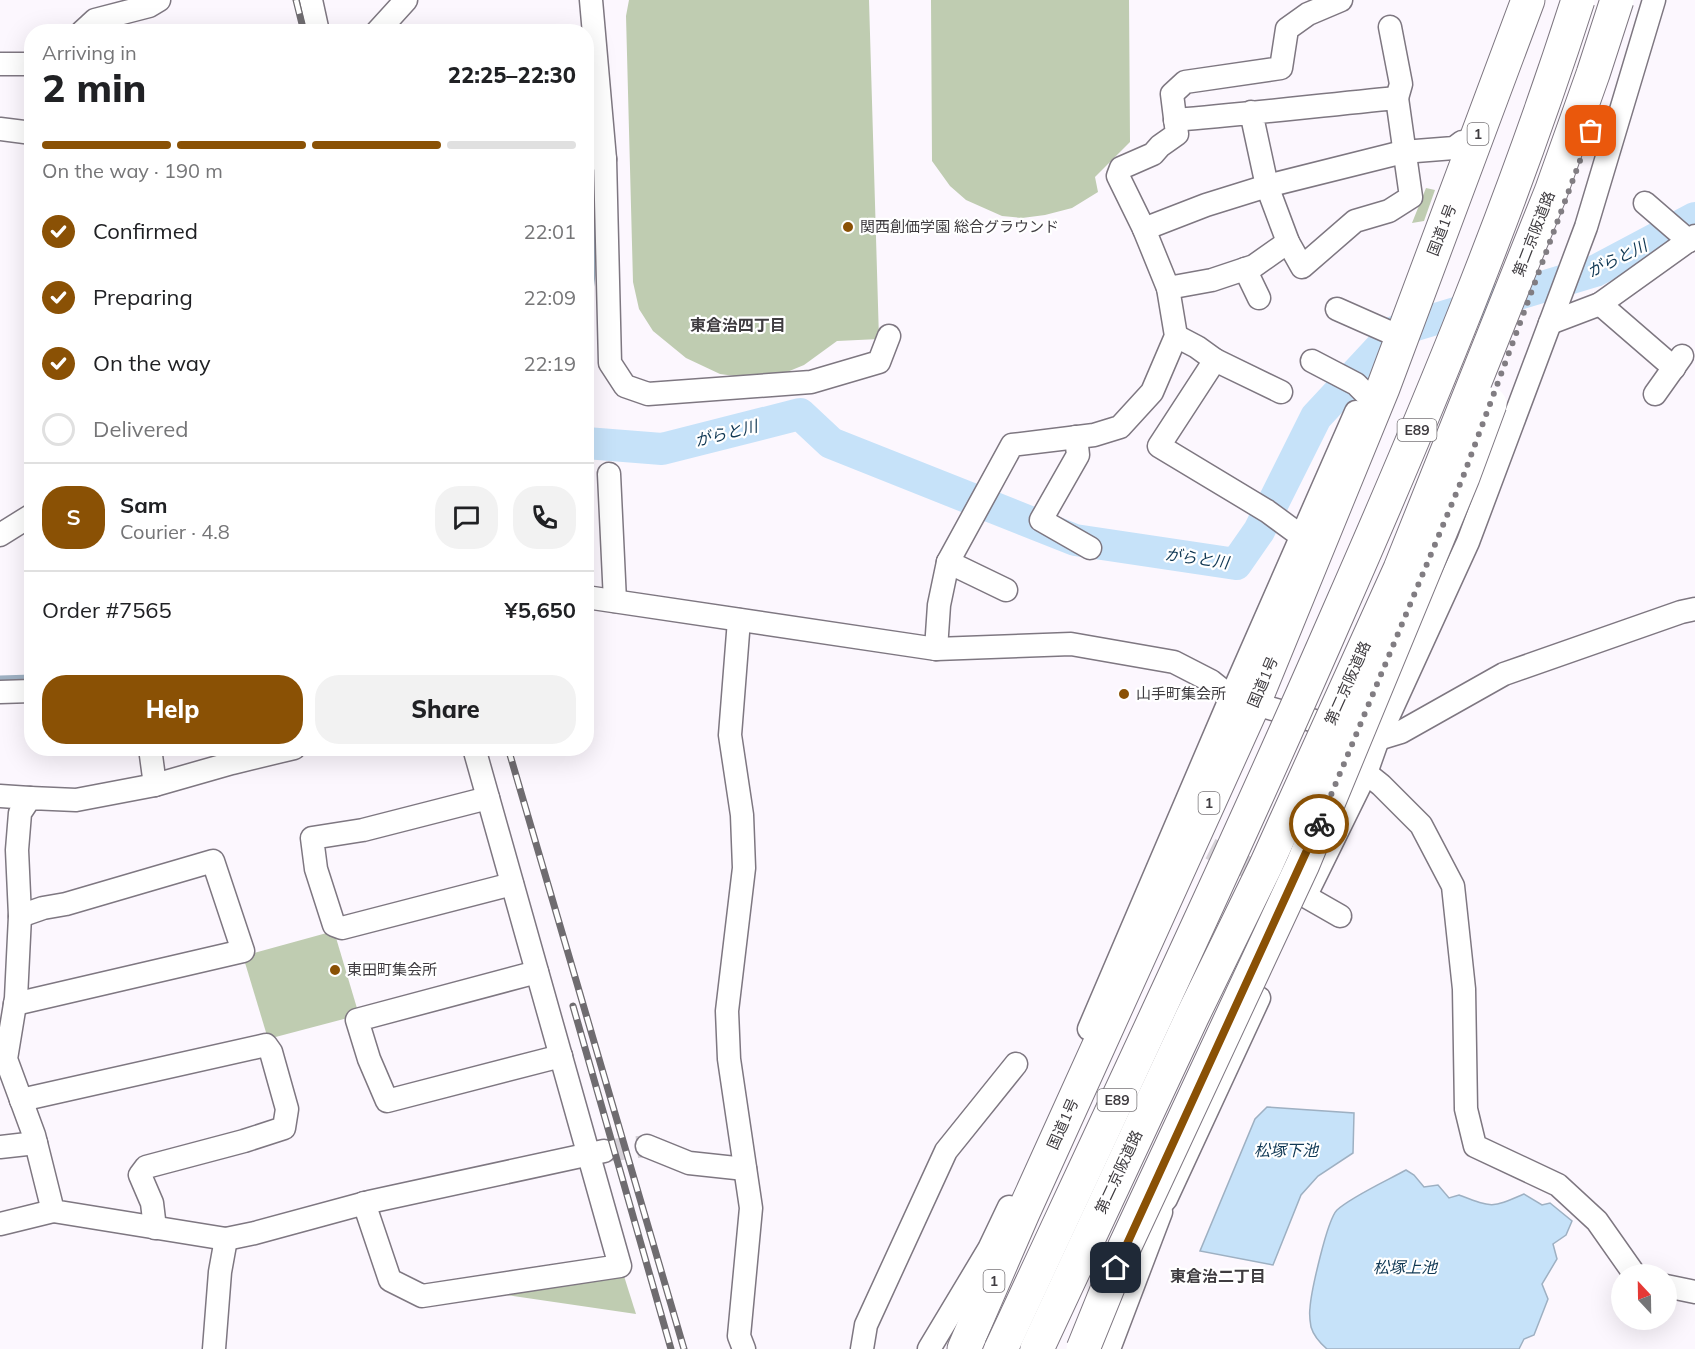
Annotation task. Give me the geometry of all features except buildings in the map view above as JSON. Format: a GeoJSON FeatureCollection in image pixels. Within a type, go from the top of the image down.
{"type":"FeatureCollection","features":[{"type":"Feature","properties":{"kind":"highway","name":"国道1号"},"geometry":{"type":"LineString","coordinates":[[964,1349],[1428,267],[1528,0]]}},
{"type":"Feature","properties":{"kind":"highway","name":"E89"},"geometry":{"type":"LineString","coordinates":[[1001,1349],[1246,819],[1365,553],[1455,340],[1523,160],[1578,0]]}},
{"type":"Feature","properties":{"kind":"highway","name":"第二京阪道路"},"geometry":{"type":"LineString","coordinates":[[1037,1349],[1192,1017],[1266,865],[1400,569],[1551,192],[1617,0]]}},
{"type":"Feature","properties":{"kind":"highway"},"geometry":{"type":"LineString","coordinates":[[1083,1349],[1124,1248],[1302,864],[1459,488],[1599,109],[1631,0]]}},
{"type":"Feature","properties":{"kind":"highway"},"geometry":{"type":"LineString","coordinates":[[979,1349],[1287,684],[1365,553]]}},
{"type":"Feature","properties":{"kind":"highway"},"geometry":{"type":"LineString","coordinates":[[1069,1349],[1208,1018],[1286,868],[1335,714]]}},
{"type":"Feature","properties":{"kind":"street"},"geometry":{"type":"LineString","coordinates":[[91,24],[95,20],[149,6],[159,0]]}},
{"type":"Feature","properties":{"kind":"street"},"geometry":{"type":"LineString","coordinates":[[311,0],[316,24]]}},
{"type":"Feature","properties":{"kind":"street"},"geometry":{"type":"LineString","coordinates":[[385,24],[406,0]]}},
{"type":"Feature","properties":{"kind":"street"},"geometry":{"type":"LineString","coordinates":[[591,0],[592,24]]}},
{"type":"Feature","properties":{"kind":"street"},"geometry":{"type":"LineString","coordinates":[[936,649],[939,605],[948,562],[1012,445],[1094,435],[1120,427],[1152,392],[1176,336],[1168,288],[1144,229],[1118,176],[1121,168],[1154,154],[1160,146],[1177,134],[1172,93],[1185,82],[1281,68],[1287,29],[1308,14],[1341,0]]}},
{"type":"Feature","properties":{"kind":"street"},"geometry":{"type":"LineString","coordinates":[[929,1349],[988,1249],[1038,1148],[1243,700],[1301,536],[1374,390],[1389,332],[1517,0]]}},
{"type":"Feature","properties":{"kind":"street"},"geometry":{"type":"LineString","coordinates":[[1109,1349],[1166,1199],[1305,896],[1366,773],[1378,739],[1468,542],[1586,227],[1654,0]]}},
{"type":"Feature","properties":{"kind":"street"},"geometry":{"type":"LineString","coordinates":[[1251,112],[1267,186],[1288,242],[1302,267],[1355,221],[1389,211],[1411,197],[1397,98],[1401,84],[1390,27]]}},
{"type":"Feature","properties":{"kind":"street"},"geometry":{"type":"LineString","coordinates":[[0,64],[24,64]]}},
{"type":"Feature","properties":{"kind":"street"},"geometry":{"type":"LineString","coordinates":[[594,74],[596,158],[610,363],[625,386],[648,394],[811,382],[879,362],[889,336]]}},
{"type":"Feature","properties":{"kind":"street"},"geometry":{"type":"LineString","coordinates":[[1175,120],[1397,98]]}},
{"type":"Feature","properties":{"kind":"street"},"geometry":{"type":"LineString","coordinates":[[1144,229],[1206,205],[1267,186],[1403,152],[1454,148],[1462,142]]}},
{"type":"Feature","properties":{"kind":"street"},"geometry":{"type":"LineString","coordinates":[[1550,323],[1600,304],[1692,239],[1645,203]]}},
{"type":"Feature","properties":{"kind":"street"},"geometry":{"type":"LineString","coordinates":[[1168,288],[1212,280],[1254,266],[1288,242]]}},
{"type":"Feature","properties":{"kind":"street"},"geometry":{"type":"LineString","coordinates":[[1245,268],[1259,298]]}},
{"type":"Feature","properties":{"kind":"street"},"geometry":{"type":"LineString","coordinates":[[1600,304],[1678,361],[1655,394]]}},
{"type":"Feature","properties":{"kind":"street"},"geometry":{"type":"LineString","coordinates":[[1336,309],[1389,332]]}},
{"type":"Feature","properties":{"kind":"street"},"geometry":{"type":"LineString","coordinates":[[1176,336],[1215,360],[1281,392]]}},
{"type":"Feature","properties":{"kind":"street"},"geometry":{"type":"LineString","coordinates":[[1215,360],[1159,446],[1267,511],[1301,536]]}},
{"type":"Feature","properties":{"kind":"street"},"geometry":{"type":"LineString","coordinates":[[1312,361],[1356,384],[1374,390]]}},
{"type":"Feature","properties":{"kind":"street"},"geometry":{"type":"LineString","coordinates":[[1076,437],[1078,455],[1041,520],[1090,548]]}},
{"type":"Feature","properties":{"kind":"street"},"geometry":{"type":"LineString","coordinates":[[609,474],[615,601]]}},
{"type":"Feature","properties":{"kind":"street"},"geometry":{"type":"LineString","coordinates":[[0,535],[24,520]]}},
{"type":"Feature","properties":{"kind":"street"},"geometry":{"type":"LineString","coordinates":[[948,562],[1006,590]]}},
{"type":"Feature","properties":{"kind":"street"},"geometry":{"type":"LineString","coordinates":[[594,598],[936,649],[1071,644],[1174,662],[1243,700],[1378,739],[1401,732],[1504,674],[1695,609]]}},
{"type":"Feature","properties":{"kind":"street"},"geometry":{"type":"LineString","coordinates":[[739,620],[730,735],[742,815],[744,868],[727,1011],[729,1059],[751,1208],[739,1336],[744,1349]]}},
{"type":"Feature","properties":{"kind":"street"},"geometry":{"type":"LineString","coordinates":[[0,692],[24,691]]}},
{"type":"Feature","properties":{"kind":"street"},"geometry":{"type":"LineString","coordinates":[[151,756],[154,785]]}},
{"type":"Feature","properties":{"kind":"street"},"geometry":{"type":"LineString","coordinates":[[0,796],[76,800],[154,785],[264,756]]}},
{"type":"Feature","properties":{"kind":"street"},"geometry":{"type":"LineString","coordinates":[[364,1203],[390,1280],[422,1296],[620,1266],[596,1152],[561,1056],[476,756]]}},
{"type":"Feature","properties":{"kind":"street"},"geometry":{"type":"LineString","coordinates":[[1366,773],[1421,825],[1454,886],[1464,989],[1466,1109],[1475,1146],[1558,1185],[1597,1221],[1627,1264]]}},
{"type":"Feature","properties":{"kind":"street"},"geometry":{"type":"LineString","coordinates":[[30,798],[20,813],[8,850],[20,916],[15,1004],[5,1068],[21,1100],[36,1143],[53,1211]]}},
{"type":"Feature","properties":{"kind":"street"},"geometry":{"type":"LineString","coordinates":[[488,798],[363,830],[312,838],[316,869],[334,925],[342,928],[512,884]]}},
{"type":"Feature","properties":{"kind":"street"},"geometry":{"type":"LineString","coordinates":[[15,1004],[243,951],[213,861],[20,916]]}},
{"type":"Feature","properties":{"kind":"street"},"geometry":{"type":"LineString","coordinates":[[1305,896],[1340,916]]}},
{"type":"Feature","properties":{"kind":"street"},"geometry":{"type":"LineString","coordinates":[[537,972],[357,1020],[369,1059],[387,1101],[561,1056]]}},
{"type":"Feature","properties":{"kind":"street"},"geometry":{"type":"LineString","coordinates":[[21,1100],[266,1045],[271,1052],[287,1109],[284,1128],[146,1167],[140,1174],[152,1203],[155,1228]]}},
{"type":"Feature","properties":{"kind":"street"},"geometry":{"type":"LineString","coordinates":[[862,1349],[866,1325],[946,1151],[1016,1064]]}},
{"type":"Feature","properties":{"kind":"street"},"geometry":{"type":"LineString","coordinates":[[0,1147],[36,1143]]}},
{"type":"Feature","properties":{"kind":"street"},"geometry":{"type":"LineString","coordinates":[[647,1146],[689,1163],[745,1169]]}},
{"type":"Feature","properties":{"kind":"street"},"geometry":{"type":"LineString","coordinates":[[0,1224],[53,1211],[226,1239],[364,1203],[596,1152]]}},
{"type":"Feature","properties":{"kind":"street"},"geometry":{"type":"LineString","coordinates":[[1124,1248],[1166,1199]]}},
{"type":"Feature","properties":{"kind":"street"},"geometry":{"type":"LineString","coordinates":[[214,1349],[220,1272],[226,1239]]}},
{"type":"Feature","properties":{"kind":"street"},"geometry":{"type":"LineString","coordinates":[[957,1349],[988,1249]]}},
{"type":"Feature","properties":{"kind":"street"},"geometry":{"type":"LineString","coordinates":[[1677,1288],[1695,1292]]}},
{"type":"Feature","properties":{"kind":"green space"},"geometry":{"type":"Polygon","coordinates":[[[629,0],[869,0],[879,339],[837,341],[804,365],[787,372],[742,377],[720,374],[686,358],[653,331],[639,309],[633,282],[626,16],[629,0]]]}},
{"type":"Feature","properties":{"kind":"green space"},"geometry":{"type":"Polygon","coordinates":[[[931,0],[1129,0],[1130,142],[1095,177],[1098,192],[1072,208],[1022,218],[1002,216],[966,200],[950,186],[932,161],[931,0]]]}},
{"type":"Feature","properties":{"kind":"green space"},"geometry":{"type":"Polygon","coordinates":[[[1426,188],[1435,190],[1424,221],[1412,223],[1426,188]]]}},
{"type":"Feature","properties":{"kind":"green space"},"geometry":{"type":"Polygon","coordinates":[[[334,931],[359,1015],[268,1039],[243,956],[334,931]]]}},
{"type":"Feature","properties":{"kind":"green space"},"geometry":{"type":"Polygon","coordinates":[[[623,1273],[636,1314],[507,1295],[623,1273]]]}},
{"type":"Feature","properties":{"kind":"water","name":"松塚下池"},"geometry":{"type":"Polygon","coordinates":[[[1267,1107],[1354,1113],[1353,1153],[1318,1176],[1301,1195],[1273,1265],[1200,1251],[1255,1119],[1267,1107]]]}},
{"type":"Feature","properties":{"kind":"water","name":"松塚上池"},"geometry":{"type":"Polygon","coordinates":[[[1406,1170],[1414,1175],[1424,1187],[1438,1185],[1449,1198],[1459,1195],[1492,1205],[1524,1194],[1542,1205],[1550,1203],[1572,1221],[1566,1235],[1553,1244],[1557,1259],[1542,1284],[1548,1299],[1534,1335],[1524,1339],[1519,1349],[1327,1349],[1316,1337],[1310,1320],[1311,1300],[1320,1257],[1333,1216],[1337,1210],[1351,1200],[1406,1170]]]}},
{"type":"Feature","properties":{"kind":"waterway","name":"がらと川"},"geometry":{"type":"LineString","coordinates":[[594,444],[662,449],[800,414],[831,443],[1075,540],[1236,564],[1259,531],[1316,417],[1396,331],[1595,271],[1695,218]]}},
{"type":"Feature","properties":{"kind":"waterway","name":"がらと川"},"geometry":{"type":"LineString","coordinates":[[0,678],[24,677]]}},
{"type":"Feature","properties":{"kind":"tunnel"},"geometry":{"type":"LineString","coordinates":[[1181,834],[1275,881]]}},
{"type":"Feature","properties":{"kind":"tunnel"},"geometry":{"type":"LineString","coordinates":[[604,1151],[647,1146]]}},
{"type":"Feature","properties":{"kind":"railway"},"geometry":{"type":"LineString","coordinates":[[296,0],[302,24]]}},
{"type":"Feature","properties":{"kind":"railway"},"geometry":{"type":"LineString","coordinates":[[510,756],[684,1349]]}},
{"type":"Feature","properties":{"kind":"railway"},"geometry":{"type":"LineString","coordinates":[[573,1006],[671,1349]]}},
{"type":"Feature","properties":{"kind":"way so far"},"geometry":{"type":"LineString","coordinates":[[1319,824],[1463,477],[1591,131]]}},
{"type":"Feature","properties":{"kind":"place","name":"関西創価学園 総合グラウンド"},"geometry":{"type":"Point","coordinates":[848,227]}},
{"type":"Feature","properties":{"kind":"place","name":"山手町集会所"},"geometry":{"type":"Point","coordinates":[1124,694]}},
{"type":"Feature","properties":{"kind":"place","name":"東田町集会所"},"geometry":{"type":"Point","coordinates":[335,970]}},
{"type":"Feature","properties":{"kind":"district","name":"東倉治四丁目"},"geometry":{"type":"Point","coordinates":[738,325]}},
{"type":"Feature","properties":{"kind":"district","name":"東倉治二丁目"},"geometry":{"type":"Point","coordinates":[1218,1276]}},
{"type":"Feature","properties":{"kind":"route"},"geometry":{"type":"LineString","coordinates":[[1116,1268],[1319,824]]}}]}
